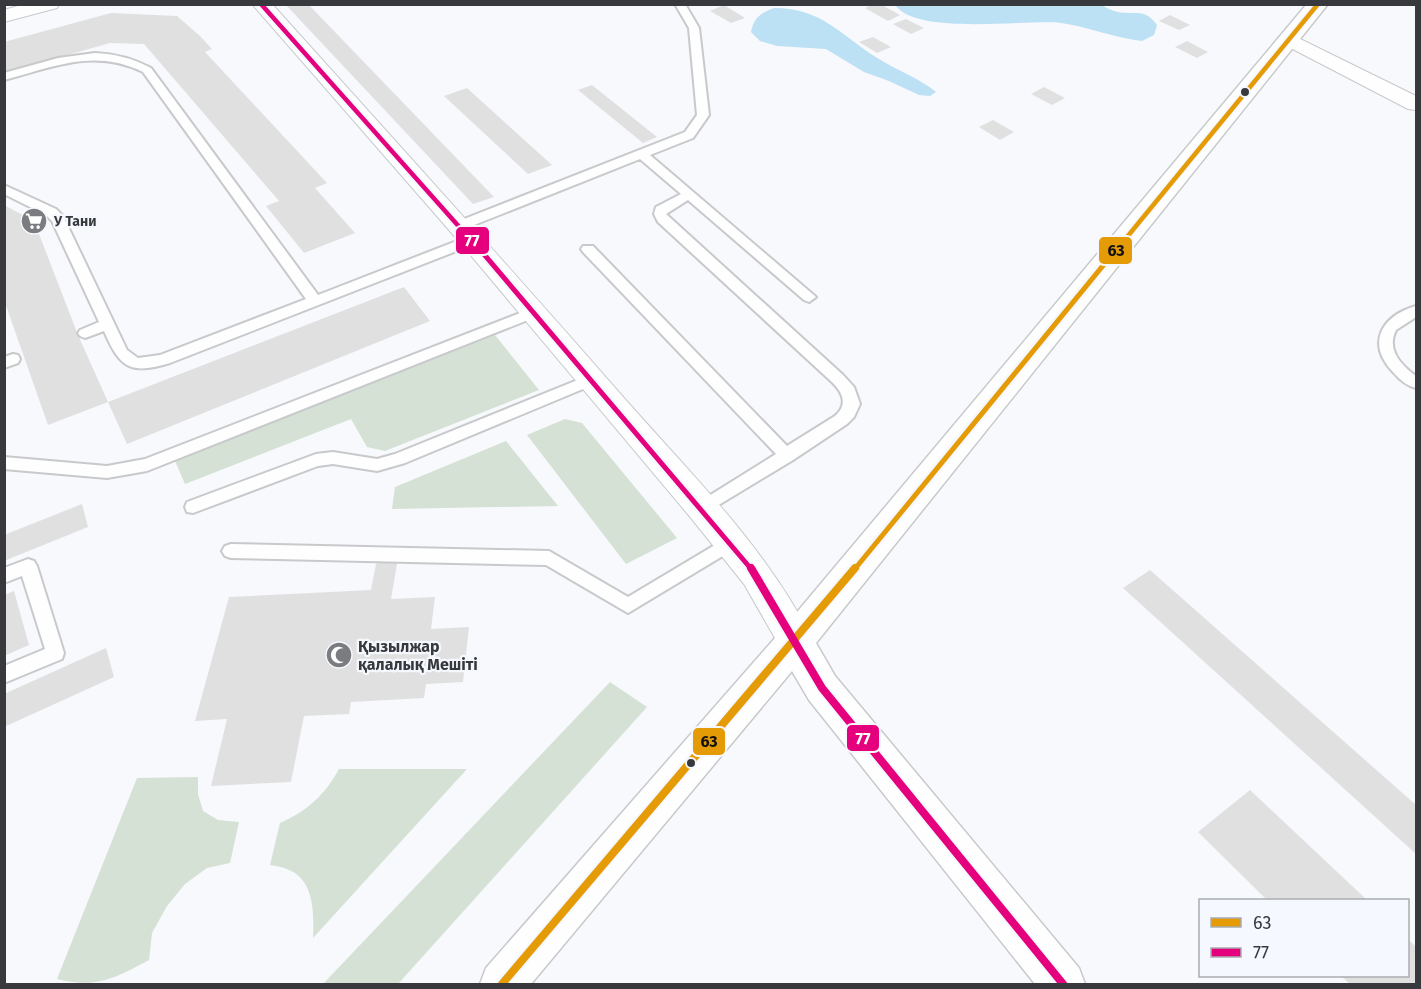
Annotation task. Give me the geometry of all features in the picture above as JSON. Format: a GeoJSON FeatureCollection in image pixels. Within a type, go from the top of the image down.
{"type":"FeatureCollection","features":[{"type":"Feature","properties":{"kind":"main road"},"geometry":{"type":"LineString","coordinates":[[502,984],[795,641],[1318,4]]}},
{"type":"Feature","properties":{"kind":"main road"},"geometry":{"type":"LineString","coordinates":[[795,641],[822,688],[1063,984]]}},
{"type":"Feature","properties":{"kind":"street"},"geometry":{"type":"LineString","coordinates":[[4,16],[50,4]]}},
{"type":"Feature","properties":{"kind":"street"},"geometry":{"type":"LineString","coordinates":[[261,4],[466,233],[702,509],[756,574],[795,641]]}},
{"type":"Feature","properties":{"kind":"street"},"geometry":{"type":"LineString","coordinates":[[1290,40],[1416,104]]}},
{"type":"Feature","properties":{"kind":"lane"},"geometry":{"type":"LineString","coordinates":[[4,189],[51,212],[58,219],[126,358],[138,364],[165,359],[315,302],[642,154],[689,135],[703,115],[694,28],[680,4]]}},
{"type":"Feature","properties":{"kind":"lane"},"geometry":{"type":"LineString","coordinates":[[4,77],[65,60],[98,56],[128,61],[147,70],[315,302]]}},
{"type":"Feature","properties":{"kind":"lane"},"geometry":{"type":"LineString","coordinates":[[642,154],[809,297]]}},
{"type":"Feature","properties":{"kind":"lane"},"geometry":{"type":"LineString","coordinates":[[690,194],[665,206],[660,214],[663,219],[838,379],[851,397],[852,404],[849,412],[841,420],[702,509]]}},
{"type":"Feature","properties":{"kind":"lane"},"geometry":{"type":"LineString","coordinates":[[588,249],[787,456]]}},
{"type":"Feature","properties":{"kind":"lane"},"geometry":{"type":"LineString","coordinates":[[1416,311],[1389,329],[1385,343],[1389,358],[1407,377],[1416,382]]}},
{"type":"Feature","properties":{"kind":"lane"},"geometry":{"type":"LineString","coordinates":[[4,463],[107,472],[147,465],[533,313]]}},
{"type":"Feature","properties":{"kind":"lane"},"geometry":{"type":"LineString","coordinates":[[85,333],[108,324]]}},
{"type":"Feature","properties":{"kind":"lane"},"geometry":{"type":"LineString","coordinates":[[193,507],[316,460],[333,458],[377,465],[399,459],[590,380]]}},
{"type":"Feature","properties":{"kind":"lane"},"geometry":{"type":"LineString","coordinates":[[231,551],[549,558],[628,606],[730,543]]}},
{"type":"Feature","properties":{"kind":"lane"},"geometry":{"type":"LineString","coordinates":[[4,576],[28,566],[55,653],[4,675]]}},
{"type":"Feature","properties":{"kind":"shaded area"},"geometry":{"type":"Polygon","coordinates":[[[495,335],[539,390],[385,451],[367,447],[351,419],[185,484],[175,461],[495,335]]]}},
{"type":"Feature","properties":{"kind":"shaded area"},"geometry":{"type":"Polygon","coordinates":[[[565,419],[582,423],[677,538],[626,564],[527,435],[565,419]]]}},
{"type":"Feature","properties":{"kind":"shaded area"},"geometry":{"type":"Polygon","coordinates":[[[506,441],[558,506],[392,509],[395,487],[506,441]]]}},
{"type":"Feature","properties":{"kind":"shaded area"},"geometry":{"type":"Polygon","coordinates":[[[610,682],[647,707],[398,984],[323,984],[610,682]]]}},
{"type":"Feature","properties":{"kind":"shaded area"},"geometry":{"type":"Polygon","coordinates":[[[339,769],[467,769],[313,938],[313,909],[304,882],[289,870],[270,865],[280,823],[299,813],[314,801],[328,787],[339,769]]]}},
{"type":"Feature","properties":{"kind":"shaded area"},"geometry":{"type":"Polygon","coordinates":[[[198,777],[198,794],[203,811],[218,820],[239,822],[230,863],[207,868],[185,884],[167,906],[152,933],[149,960],[105,980],[83,983],[57,979],[137,778],[198,777]]]}},
{"type":"Feature","properties":{"kind":"water"},"geometry":{"type":"Polygon","coordinates":[[[895,5],[1100,5],[1118,12],[1144,14],[1157,25],[1154,35],[1142,41],[1061,23],[972,24],[925,20],[907,15],[895,5]]]}},
{"type":"Feature","properties":{"kind":"water"},"geometry":{"type":"Polygon","coordinates":[[[774,8],[791,9],[819,18],[879,59],[936,92],[930,96],[919,95],[864,72],[826,49],[777,46],[760,41],[751,32],[754,23],[762,14],[774,8]]]}},
{"type":"Feature","properties":{"kind":"building"},"geometry":{"type":"Polygon","coordinates":[[[285,4],[308,4],[494,197],[473,204],[285,4]]]}},
{"type":"Feature","properties":{"kind":"building"},"geometry":{"type":"Polygon","coordinates":[[[880,4],[900,15],[888,21],[865,8],[880,4]]]}},
{"type":"Feature","properties":{"kind":"building"},"geometry":{"type":"Polygon","coordinates":[[[724,5],[745,18],[731,23],[710,11],[724,5]]]}},
{"type":"Feature","properties":{"kind":"building"},"geometry":{"type":"Polygon","coordinates":[[[111,13],[177,16],[200,36],[212,49],[205,52],[327,183],[315,188],[355,233],[304,253],[266,206],[279,201],[144,44],[110,43],[4,73],[4,42],[111,13]]]}},
{"type":"Feature","properties":{"kind":"building"},"geometry":{"type":"Polygon","coordinates":[[[1170,15],[1190,25],[1179,30],[1159,21],[1170,15]]]}},
{"type":"Feature","properties":{"kind":"building"},"geometry":{"type":"Polygon","coordinates":[[[906,19],[924,28],[911,34],[893,24],[906,19]]]}},
{"type":"Feature","properties":{"kind":"building"},"geometry":{"type":"Polygon","coordinates":[[[873,37],[891,47],[877,53],[859,42],[873,37]]]}},
{"type":"Feature","properties":{"kind":"building"},"geometry":{"type":"Polygon","coordinates":[[[1187,41],[1208,52],[1197,58],[1175,47],[1187,41]]]}},
{"type":"Feature","properties":{"kind":"building"},"geometry":{"type":"Polygon","coordinates":[[[592,85],[657,137],[643,143],[578,90],[592,85]]]}},
{"type":"Feature","properties":{"kind":"building"},"geometry":{"type":"Polygon","coordinates":[[[1044,87],[1065,98],[1052,105],[1031,94],[1044,87]]]}},
{"type":"Feature","properties":{"kind":"building"},"geometry":{"type":"Polygon","coordinates":[[[467,88],[552,165],[528,174],[444,96],[467,88]]]}},
{"type":"Feature","properties":{"kind":"building"},"geometry":{"type":"Polygon","coordinates":[[[993,120],[1014,132],[1000,140],[979,127],[993,120]]]}},
{"type":"Feature","properties":{"kind":"building"},"geometry":{"type":"Polygon","coordinates":[[[4,205],[34,221],[78,335],[108,402],[48,425],[4,300],[4,205]]]}},
{"type":"Feature","properties":{"kind":"building"},"geometry":{"type":"Polygon","coordinates":[[[404,287],[430,321],[127,444],[108,402],[404,287]]]}},
{"type":"Feature","properties":{"kind":"building"},"geometry":{"type":"Polygon","coordinates":[[[82,504],[88,527],[4,561],[4,535],[82,504]]]}},
{"type":"Feature","properties":{"kind":"building","name":"Қызылжар қалалық Мешіті"},"geometry":{"type":"Polygon","coordinates":[[[381,561],[394,561],[397,564],[391,599],[435,597],[431,629],[469,627],[463,682],[426,684],[424,698],[351,702],[349,714],[304,716],[291,782],[211,786],[227,719],[195,721],[229,597],[371,590],[376,564],[381,561]]]}},
{"type":"Feature","properties":{"kind":"building"},"geometry":{"type":"Polygon","coordinates":[[[1150,570],[1416,805],[1416,854],[1123,588],[1150,570]]]}},
{"type":"Feature","properties":{"kind":"building"},"geometry":{"type":"Polygon","coordinates":[[[14,591],[29,645],[4,656],[4,595],[14,591]]]}},
{"type":"Feature","properties":{"kind":"building"},"geometry":{"type":"Polygon","coordinates":[[[106,648],[114,677],[4,727],[4,694],[106,648]]]}},
{"type":"Feature","properties":{"kind":"building"},"geometry":{"type":"Polygon","coordinates":[[[1250,790],[1366,899],[1266,899],[1198,832],[1250,790]]]}},
{"type":"Feature","properties":{"kind":"building"},"geometry":{"type":"Polygon","coordinates":[[[1409,940],[1416,947],[1416,984],[1350,984],[1342,977],[1409,977],[1409,940]]]}},
{"type":"Feature","properties":{"kind":"transit line","name":"77"},"geometry":{"type":"LineString","coordinates":[[261,4],[472,240],[756,574],[822,688],[1063,984]]}},
{"type":"Feature","properties":{"kind":"transit line","name":"63"},"geometry":{"type":"LineString","coordinates":[[502,984],[795,641],[1318,4]]}},
{"type":"Feature","properties":{"kind":"place","name":"У Тани"},"geometry":{"type":"Point","coordinates":[34,221]}},
{"type":"Feature","properties":{"kind":"place","name":"Қызылжар қалалық Мешіті"},"geometry":{"type":"Point","coordinates":[339,655]}}]}
